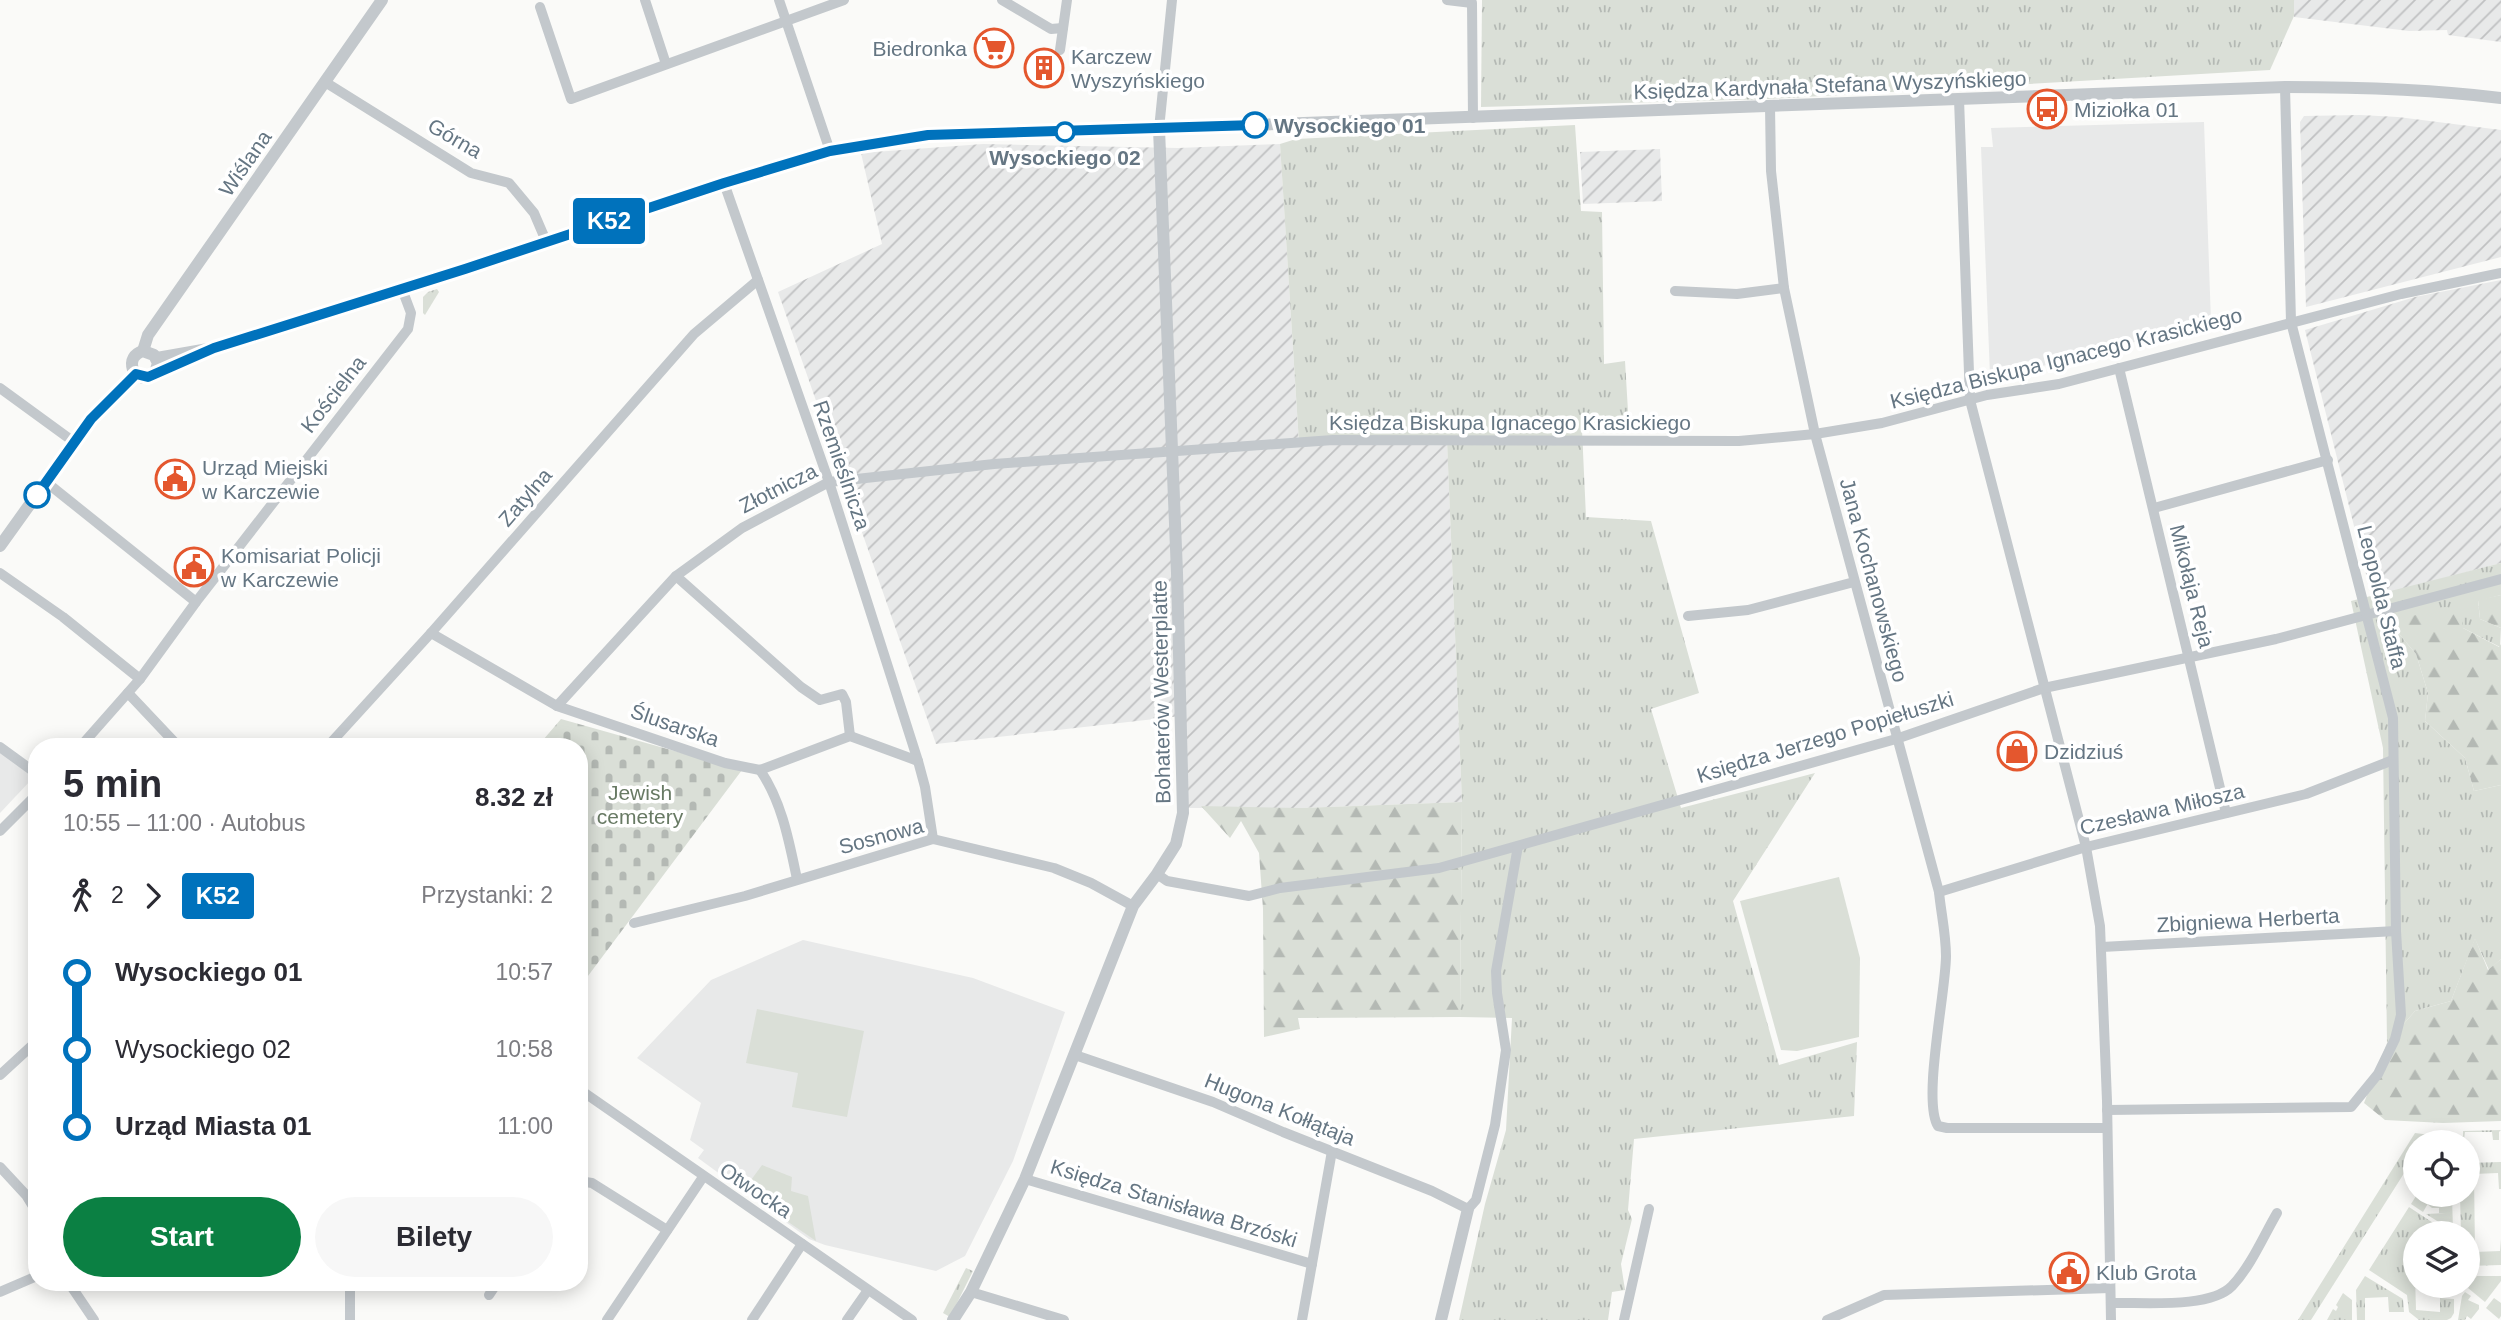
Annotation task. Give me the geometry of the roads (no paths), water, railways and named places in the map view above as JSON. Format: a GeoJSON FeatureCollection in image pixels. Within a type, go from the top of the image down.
{"type":"FeatureCollection","features":[{"type":"Feature","properties":{"kind":"street","name":"Wiślana"},"geometry":{"type":"LineString","coordinates":[[144,351],[148,335],[382,0]]}},
{"type":"Feature","properties":{"kind":"street"},"geometry":{"type":"LineString","coordinates":[[645,0],[666,64]]}},
{"type":"Feature","properties":{"kind":"street"},"geometry":{"type":"LineString","coordinates":[[779,0],[830,151]]}},
{"type":"Feature","properties":{"kind":"street"},"geometry":{"type":"LineString","coordinates":[[540,7],[571,99],[844,0]]}},
{"type":"Feature","properties":{"kind":"street"},"geometry":{"type":"LineString","coordinates":[[1002,0],[1051,29],[1063,28]]}},
{"type":"Feature","properties":{"kind":"street"},"geometry":{"type":"LineString","coordinates":[[1060,50],[1068,0]]}},
{"type":"Feature","properties":{"kind":"street"},"geometry":{"type":"LineString","coordinates":[[1159,129],[1172,0]]}},
{"type":"Feature","properties":{"kind":"street"},"geometry":{"type":"LineString","coordinates":[[1447,0],[1472,1],[1473,118]]}},
{"type":"Feature","properties":{"kind":"street","name":"Górna"},"geometry":{"type":"LineString","coordinates":[[325,82],[471,173],[509,183],[534,213],[546,242]]}},
{"type":"Feature","properties":{"kind":"street","name":"Księdza Kardynała Stefana Wyszyńskiego"},"geometry":{"type":"LineString","coordinates":[[214,348],[830,151],[928,135],[1473,118],[2286,87],[2442,90],[2501,98]]}},
{"type":"Feature","properties":{"kind":"street","name":"Leopolda Staffa"},"geometry":{"type":"LineString","coordinates":[[2107,1110],[2351,1107],[2378,1074],[2395,1039],[2401,1014],[2396,931],[2393,718],[2291,322],[2286,87]]}},
{"type":"Feature","properties":{"kind":"street"},"geometry":{"type":"LineString","coordinates":[[1959,99],[1970,400],[2097,900],[2102,947],[2111,1320]]}},
{"type":"Feature","properties":{"kind":"street","name":"Jana Kochanowskiego"},"geometry":{"type":"LineString","coordinates":[[1770,106],[1771,171],[1784,288],[1815,434],[1938,892],[1946,954],[1933,1102],[1935,1122],[1943,1128],[2107,1128]]}},
{"type":"Feature","properties":{"kind":"street","name":"Bohaterów Westerplatte"},"geometry":{"type":"LineString","coordinates":[[953,1320],[971,1292],[1024,1178],[1133,906],[1176,844],[1183,808],[1159,129]]}},
{"type":"Feature","properties":{"kind":"street","name":"Rzemieślnicza"},"geometry":{"type":"LineString","coordinates":[[724,183],[829,482],[918,761],[933,839]]}},
{"type":"Feature","properties":{"kind":"street","name":"Księdza Biskupa Ignacego Krasickiego"},"geometry":{"type":"LineString","coordinates":[[1172,453],[1333,440],[1739,441],[1815,434],[1882,423],[1970,400],[2059,384],[2428,287],[2501,273]]}},
{"type":"Feature","properties":{"kind":"street","name":"Zatylna"},"geometry":{"type":"LineString","coordinates":[[335,738],[694,334],[758,280]]}},
{"type":"Feature","properties":{"kind":"street"},"geometry":{"type":"LineString","coordinates":[[1675,291],[1737,294],[1784,288]]}},
{"type":"Feature","properties":{"kind":"street","name":"Kościelna"},"geometry":{"type":"LineString","coordinates":[[88,738],[140,679],[196,602],[408,329],[411,313],[402,289]]}},
{"type":"Feature","properties":{"kind":"street"},"geometry":{"type":"LineString","coordinates":[[157,358],[214,348]]}},
{"type":"Feature","properties":{"kind":"street"},"geometry":{"type":"LineString","coordinates":[[155,373],[157,358],[151,353],[144,351],[132,360],[136,374],[143,378],[155,373],[214,348]]}},
{"type":"Feature","properties":{"kind":"street","name":"Mikołaja Reja"},"geometry":{"type":"LineString","coordinates":[[2119,368],[2226,813]]}},
{"type":"Feature","properties":{"kind":"street"},"geometry":{"type":"LineString","coordinates":[[0,546],[74,442],[102,407],[136,374]]}},
{"type":"Feature","properties":{"kind":"street"},"geometry":{"type":"LineString","coordinates":[[0,388],[74,442]]}},
{"type":"Feature","properties":{"kind":"street","name":"Złotnicza"},"geometry":{"type":"LineString","coordinates":[[557,706],[676,576],[742,528],[829,482],[982,466],[1172,453]]}},
{"type":"Feature","properties":{"kind":"street"},"geometry":{"type":"LineString","coordinates":[[2154,508],[2328,460]]}},
{"type":"Feature","properties":{"kind":"street"},"geometry":{"type":"LineString","coordinates":[[46,482],[196,602]]}},
{"type":"Feature","properties":{"kind":"street"},"geometry":{"type":"LineString","coordinates":[[0,573],[63,617],[140,679]]}},
{"type":"Feature","properties":{"kind":"street"},"geometry":{"type":"LineString","coordinates":[[676,576],[800,687],[820,700],[842,694],[846,702],[850,736]]}},
{"type":"Feature","properties":{"kind":"street","name":"Księdza Jerzego Popiełuszki"},"geometry":{"type":"LineString","coordinates":[[1157,874],[1167,881],[1249,896],[1280,888],[1439,868],[1896,739],[2044,688],[2276,639],[2501,579]]}},
{"type":"Feature","properties":{"kind":"street"},"geometry":{"type":"LineString","coordinates":[[1688,616],[1748,610],[1854,582]]}},
{"type":"Feature","properties":{"kind":"street","name":"Ślusarska"},"geometry":{"type":"LineString","coordinates":[[431,633],[557,706],[725,763],[760,770]]}},
{"type":"Feature","properties":{"kind":"street"},"geometry":{"type":"LineString","coordinates":[[128,693],[170,738]]}},
{"type":"Feature","properties":{"kind":"street"},"geometry":{"type":"LineString","coordinates":[[797,879],[773,789],[760,770],[850,736],[918,761]]}},
{"type":"Feature","properties":{"kind":"street"},"geometry":{"type":"LineString","coordinates":[[0,747],[28,768]]}},
{"type":"Feature","properties":{"kind":"street","name":"Czesława Miłosza"},"geometry":{"type":"LineString","coordinates":[[1938,892],[2085,847],[2306,794],[2393,760]]}},
{"type":"Feature","properties":{"kind":"street"},"geometry":{"type":"LineString","coordinates":[[0,831],[28,803]]}},
{"type":"Feature","properties":{"kind":"street","name":"Sosnowa"},"geometry":{"type":"LineString","coordinates":[[634,923],[745,896],[933,839],[1054,868],[1091,883],[1133,906]]}},
{"type":"Feature","properties":{"kind":"street"},"geometry":{"type":"LineString","coordinates":[[1441,1320],[1468,1209],[1476,1200],[1496,1125],[1506,1050],[1496,971],[1518,846]]}},
{"type":"Feature","properties":{"kind":"street","name":"Zbigniewa Herberta"},"geometry":{"type":"LineString","coordinates":[[2102,947],[2396,931]]}},
{"type":"Feature","properties":{"kind":"street"},"geometry":{"type":"LineString","coordinates":[[0,1075],[28,1049]]}},
{"type":"Feature","properties":{"kind":"street","name":"Hugona Kołłątaja"},"geometry":{"type":"LineString","coordinates":[[1075,1055],[1213,1102],[1432,1191],[1468,1209]]}},
{"type":"Feature","properties":{"kind":"street","name":"Otwocka"},"geometry":{"type":"LineString","coordinates":[[588,1096],[912,1320]]}},
{"type":"Feature","properties":{"kind":"street"},"geometry":{"type":"LineString","coordinates":[[1301,1320],[1332,1151]]}},
{"type":"Feature","properties":{"kind":"street"},"geometry":{"type":"LineString","coordinates":[[0,1167],[28,1198]]}},
{"type":"Feature","properties":{"kind":"street"},"geometry":{"type":"LineString","coordinates":[[607,1320],[703,1177]]}},
{"type":"Feature","properties":{"kind":"street","name":"Księdza Stanisława Brzóski"},"geometry":{"type":"LineString","coordinates":[[1024,1178],[1312,1264]]}},
{"type":"Feature","properties":{"kind":"street"},"geometry":{"type":"LineString","coordinates":[[588,1182],[667,1230]]}},
{"type":"Feature","properties":{"kind":"street"},"geometry":{"type":"LineString","coordinates":[[1624,1320],[1649,1209]]}},
{"type":"Feature","properties":{"kind":"street"},"geometry":{"type":"LineString","coordinates":[[2111,1303],[2187,1301],[2216,1297],[2232,1286],[2243,1272],[2277,1213]]}},
{"type":"Feature","properties":{"kind":"street"},"geometry":{"type":"LineString","coordinates":[[752,1320],[802,1244]]}},
{"type":"Feature","properties":{"kind":"street"},"geometry":{"type":"LineString","coordinates":[[0,1292],[28,1280]]}},
{"type":"Feature","properties":{"kind":"street"},"geometry":{"type":"LineString","coordinates":[[1827,1320],[1884,1295],[2110,1288]]}},
{"type":"Feature","properties":{"kind":"street"},"geometry":{"type":"LineString","coordinates":[[847,1320],[867,1290]]}},
{"type":"Feature","properties":{"kind":"street"},"geometry":{"type":"LineString","coordinates":[[74,1291],[94,1320]]}},
{"type":"Feature","properties":{"kind":"street"},"geometry":{"type":"LineString","coordinates":[[349,1320],[350,1291]]}},
{"type":"Feature","properties":{"kind":"street"},"geometry":{"type":"LineString","coordinates":[[489,1296],[492,1291]]}},
{"type":"Feature","properties":{"kind":"street"},"geometry":{"type":"LineString","coordinates":[[971,1292],[1064,1320]]}},
{"type":"Feature","properties":{"kind":"place","name":"Biedronka"},"geometry":{"type":"Point","coordinates":[994,48]}},
{"type":"Feature","properties":{"kind":"place","name":"Karczew Wyszyńskiego"},"geometry":{"type":"Point","coordinates":[1044,68]}},
{"type":"Feature","properties":{"kind":"place","name":"Miziołka 01"},"geometry":{"type":"Point","coordinates":[2047,109]}},
{"type":"Feature","properties":{"kind":"place","name":"Wysockiego 01"},"geometry":{"type":"Point","coordinates":[1255,125]}},
{"type":"Feature","properties":{"kind":"place","name":"Wysockiego 02"},"geometry":{"type":"Point","coordinates":[1065,132]}},
{"type":"Feature","properties":{"kind":"place","name":"Urząd Miejski w Karczewie"},"geometry":{"type":"Point","coordinates":[175,479]}},
{"type":"Feature","properties":{"kind":"place","name":"Komisariat Policji w Karczewie"},"geometry":{"type":"Point","coordinates":[194,567]}},
{"type":"Feature","properties":{"kind":"place","name":"Dzidziuś"},"geometry":{"type":"Point","coordinates":[2017,751]}},
{"type":"Feature","properties":{"kind":"place","name":"Klub Grota"},"geometry":{"type":"Point","coordinates":[2069,1272]}},
{"type":"Feature","properties":{"kind":"park label","name":"Jewish cemetery"},"geometry":{"type":"Point","coordinates":[640,804]}}]}
